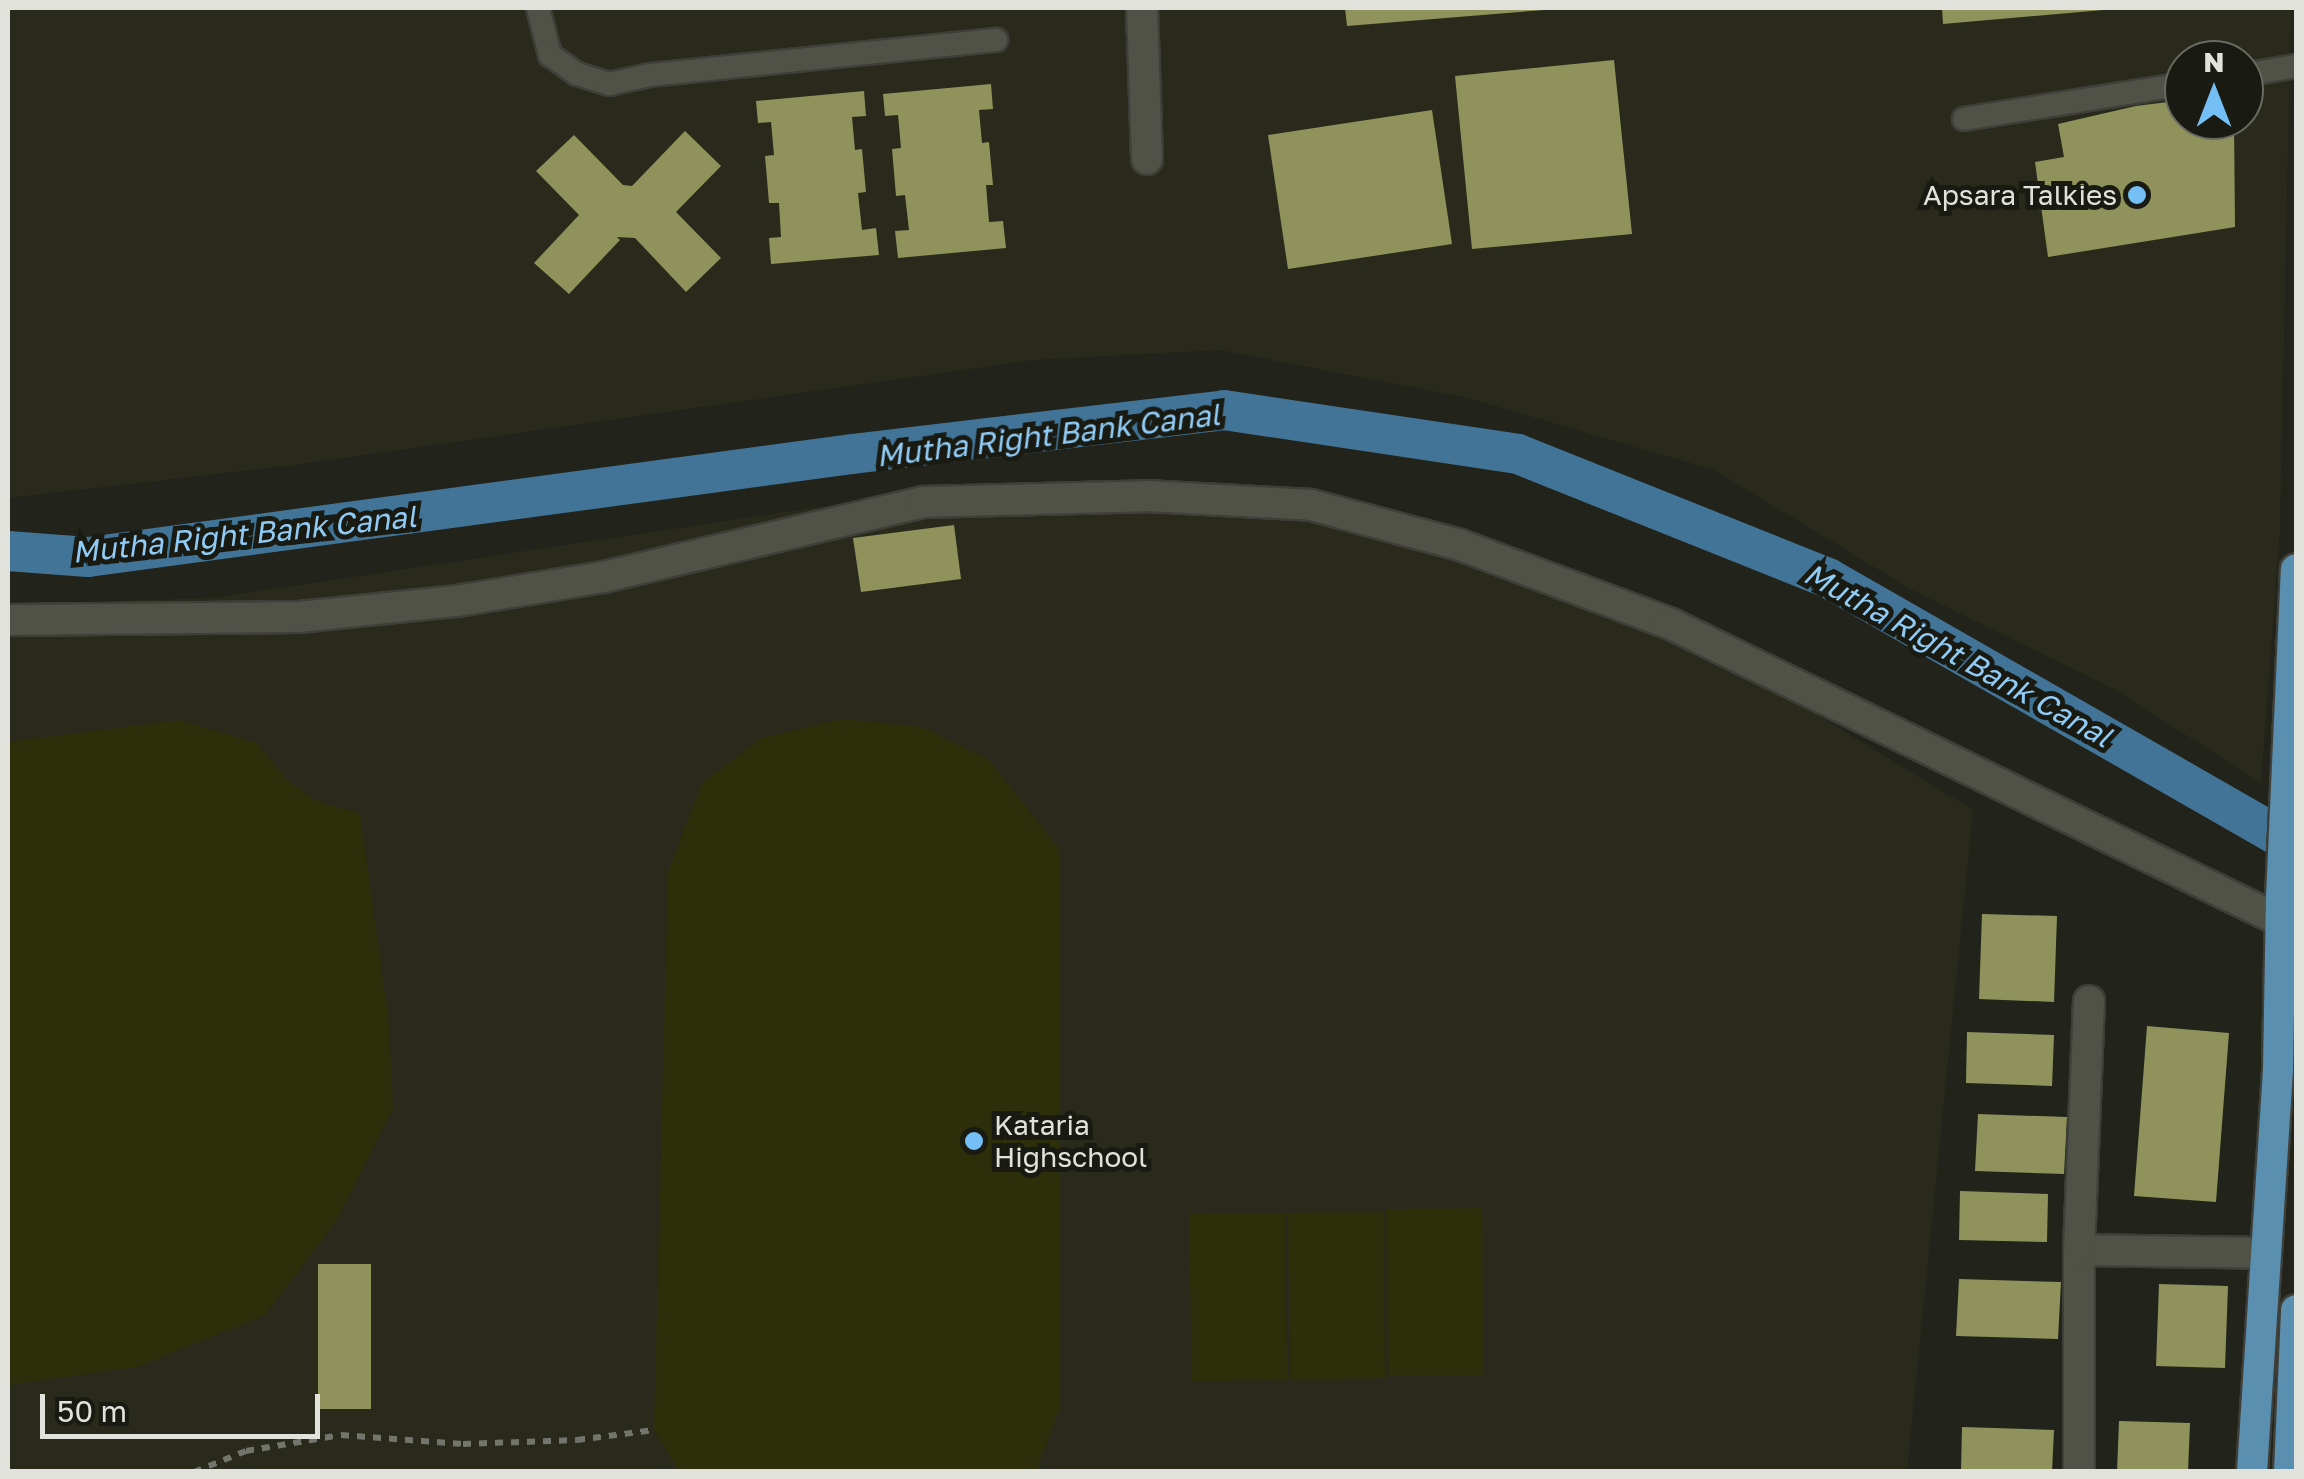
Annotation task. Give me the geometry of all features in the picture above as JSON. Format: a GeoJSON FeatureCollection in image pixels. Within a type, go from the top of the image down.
{"type":"FeatureCollection","features":[{"type":"Feature","properties":{"kind":"main road"},"geometry":{"type":"LineString","coordinates":[[2252,1472],[2263,1253],[2278,1069],[2281,909],[2295,688],[2296,569]]}},
{"type":"Feature","properties":{"kind":"main road"},"geometry":{"type":"LineString","coordinates":[[2281,909],[2296,950]]}},
{"type":"Feature","properties":{"kind":"main road"},"geometry":{"type":"LineString","coordinates":[[2290,1472],[2296,1310]]}},
{"type":"Feature","properties":{"kind":"street"},"geometry":{"type":"LineString","coordinates":[[1142,8],[1147,159]]}},
{"type":"Feature","properties":{"kind":"street"},"geometry":{"type":"LineString","coordinates":[[8,620],[300,617],[457,601],[604,577],[923,502],[1147,496],[1311,505],[1460,544],[1669,622],[2281,909]]}},
{"type":"Feature","properties":{"kind":"street"},"geometry":{"type":"LineString","coordinates":[[2079,1472],[2079,1250],[2089,1001]]}},
{"type":"Feature","properties":{"kind":"street"},"geometry":{"type":"LineString","coordinates":[[2079,1250],[2263,1253]]}},
{"type":"Feature","properties":{"kind":"lane"},"geometry":{"type":"LineString","coordinates":[[538,8],[550,55],[577,74],[608,84],[650,75],[996,40]]}},
{"type":"Feature","properties":{"kind":"lane"},"geometry":{"type":"LineString","coordinates":[[2264,72],[2296,66]]}},
{"type":"Feature","properties":{"kind":"lane"},"geometry":{"type":"LineString","coordinates":[[1964,119],[2164,87]]}},
{"type":"Feature","properties":{"kind":"path"},"geometry":{"type":"LineString","coordinates":[[194,1472],[246,1451],[341,1435],[463,1444],[577,1440],[654,1430]]}},
{"type":"Feature","properties":{"kind":"shaded area"},"geometry":{"type":"Polygon","coordinates":[[[8,8],[2291,8],[2280,530],[2261,783],[2114,689],[1912,590],[1714,470],[1464,397],[1220,350],[1033,360],[294,465],[8,498],[8,8]]]}},
{"type":"Feature","properties":{"kind":"shaded area","name":"Kataria Highschool"},"geometry":{"type":"Polygon","coordinates":[[[899,495],[1307,505],[1677,629],[1973,810],[1907,1471],[8,1471],[8,604],[212,598],[899,495]]]}},
{"type":"Feature","properties":{"kind":"green space"},"geometry":{"type":"Polygon","coordinates":[[[842,719],[922,727],[989,760],[1059,849],[1059,1410],[1036,1471],[679,1471],[654,1430],[668,872],[702,783],[762,738],[842,719]]]}},
{"type":"Feature","properties":{"kind":"green space"},"geometry":{"type":"Polygon","coordinates":[[[178,720],[257,743],[287,780],[313,799],[360,814],[389,1023],[393,1109],[337,1220],[264,1316],[137,1367],[8,1385],[8,742],[178,720]]]}},
{"type":"Feature","properties":{"kind":"green space"},"geometry":{"type":"Polygon","coordinates":[[[1482,1208],[1484,1375],[1389,1376],[1386,1209],[1482,1208]]]}},
{"type":"Feature","properties":{"kind":"green space"},"geometry":{"type":"Polygon","coordinates":[[[1383,1212],[1385,1378],[1290,1380],[1288,1213],[1383,1212]]]}},
{"type":"Feature","properties":{"kind":"green space"},"geometry":{"type":"Polygon","coordinates":[[[1285,1213],[1287,1380],[1192,1381],[1189,1214],[1285,1213]]]}},
{"type":"Feature","properties":{"kind":"building"},"geometry":{"type":"Polygon","coordinates":[[[1345,8],[1544,8],[1544,10],[1347,26],[1345,8]]]}},
{"type":"Feature","properties":{"kind":"building"},"geometry":{"type":"Polygon","coordinates":[[[1942,8],[2103,8],[2103,10],[1943,24],[1942,8]]]}},
{"type":"Feature","properties":{"kind":"building"},"geometry":{"type":"Polygon","coordinates":[[[1614,60],[1632,234],[1472,249],[1455,76],[1614,60]]]}},
{"type":"Feature","properties":{"kind":"building"},"geometry":{"type":"Polygon","coordinates":[[[991,84],[993,109],[979,110],[982,143],[989,142],[993,185],[986,185],[989,222],[1003,221],[1006,248],[898,258],[895,231],[909,230],[905,195],[896,196],[892,149],[901,148],[898,115],[885,116],[883,94],[991,84]]]}},
{"type":"Feature","properties":{"kind":"building"},"geometry":{"type":"Polygon","coordinates":[[[864,91],[866,116],[852,117],[855,150],[862,149],[866,192],[858,193],[862,230],[876,228],[879,255],[771,264],[769,238],[781,237],[779,203],[769,203],[765,156],[774,155],[771,122],[758,123],[756,101],[864,91]]]}},
{"type":"Feature","properties":{"kind":"building","name":"Apsara Talkies"},"geometry":{"type":"Polygon","coordinates":[[[2164,102],[2164,140],[2234,140],[2235,227],[2048,257],[2035,162],[2064,157],[2058,124],[2164,102]]]}},
{"type":"Feature","properties":{"kind":"building"},"geometry":{"type":"Polygon","coordinates":[[[1432,110],[1452,244],[1288,269],[1268,135],[1432,110]]]}},
{"type":"Feature","properties":{"kind":"building"},"geometry":{"type":"Polygon","coordinates":[[[685,131],[721,166],[676,212],[721,258],[686,292],[635,238],[617,237],[620,240],[569,294],[534,263],[579,215],[536,171],[574,135],[623,185],[632,186],[685,131]]]}},
{"type":"Feature","properties":{"kind":"building"},"geometry":{"type":"Polygon","coordinates":[[[954,525],[961,579],[861,592],[853,538],[954,525]]]}},
{"type":"Feature","properties":{"kind":"building"},"geometry":{"type":"Polygon","coordinates":[[[1982,914],[2057,916],[2054,1002],[1979,999],[1982,914]]]}},
{"type":"Feature","properties":{"kind":"building"},"geometry":{"type":"Polygon","coordinates":[[[2147,1026],[2229,1033],[2216,1202],[2134,1196],[2147,1026]]]}},
{"type":"Feature","properties":{"kind":"building"},"geometry":{"type":"Polygon","coordinates":[[[1967,1032],[2054,1035],[2052,1086],[1966,1083],[1967,1032]]]}},
{"type":"Feature","properties":{"kind":"building"},"geometry":{"type":"Polygon","coordinates":[[[1978,1114],[2067,1117],[2064,1174],[1975,1171],[1978,1114]]]}},
{"type":"Feature","properties":{"kind":"building"},"geometry":{"type":"Polygon","coordinates":[[[1960,1191],[2048,1194],[2047,1242],[1959,1240],[1960,1191]]]}},
{"type":"Feature","properties":{"kind":"building"},"geometry":{"type":"Polygon","coordinates":[[[318,1264],[371,1264],[371,1409],[318,1409],[318,1264]]]}},
{"type":"Feature","properties":{"kind":"building"},"geometry":{"type":"Polygon","coordinates":[[[1959,1279],[2061,1282],[2058,1339],[1956,1336],[1959,1279]]]}},
{"type":"Feature","properties":{"kind":"building"},"geometry":{"type":"Polygon","coordinates":[[[2159,1284],[2228,1286],[2225,1368],[2156,1366],[2159,1284]]]}},
{"type":"Feature","properties":{"kind":"building"},"geometry":{"type":"Polygon","coordinates":[[[2119,1421],[2190,1423],[2188,1472],[2117,1472],[2119,1421]]]}},
{"type":"Feature","properties":{"kind":"building"},"geometry":{"type":"Polygon","coordinates":[[[1962,1427],[2054,1430],[2052,1472],[1961,1472],[1962,1427]]]}},
{"type":"Feature","properties":{"kind":"waterway","name":"Mutha Right Bank Canal"},"geometry":{"type":"LineString","coordinates":[[8,551],[88,557],[852,454],[1224,410],[1518,454],[1828,578],[2296,846]]}},
{"type":"Feature","properties":{"kind":"place","name":"Apsara Talkies"},"geometry":{"type":"Point","coordinates":[2137,195]}},
{"type":"Feature","properties":{"kind":"place","name":"Kataria Highschool"},"geometry":{"type":"Point","coordinates":[974,1141]}}]}
